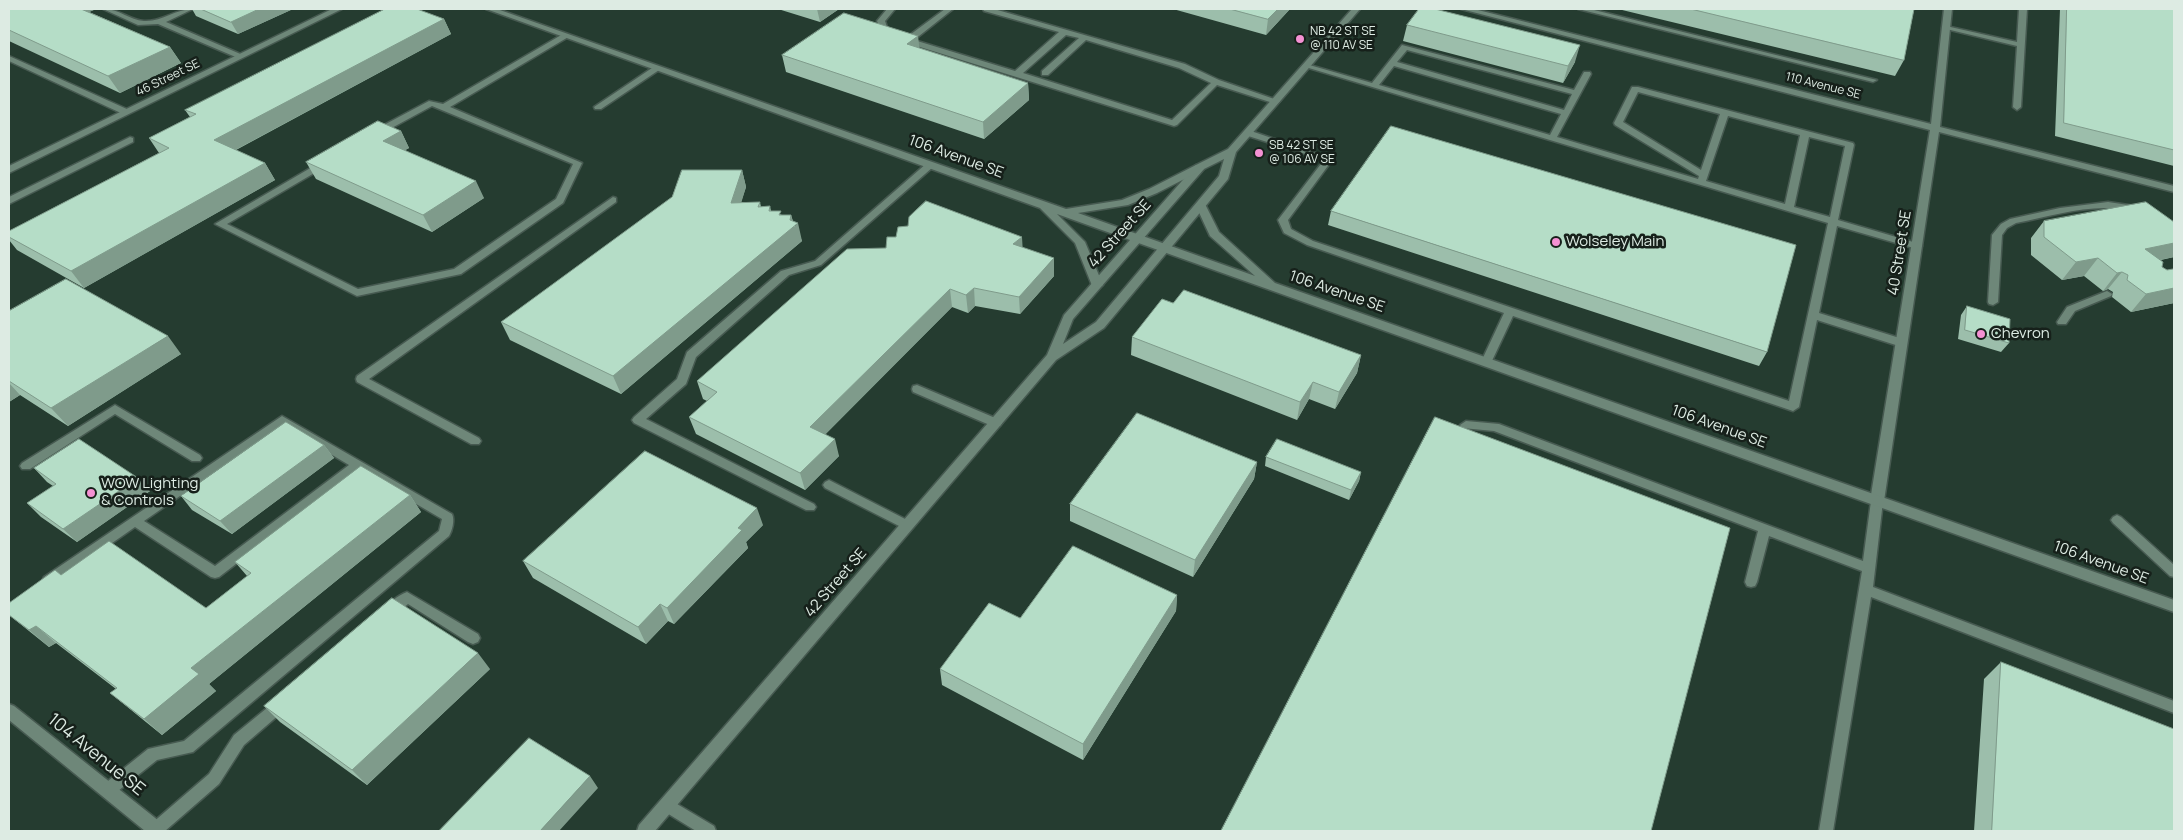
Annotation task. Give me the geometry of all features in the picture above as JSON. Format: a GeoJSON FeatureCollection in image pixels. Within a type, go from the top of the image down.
{"type":"FeatureCollection","features":[{"type":"Feature","properties":{"kind":"street","name":"46 Street SE"},"geometry":{"type":"LineString","coordinates":[[9,170],[338,9]]}},
{"type":"Feature","properties":{"kind":"street","name":"106 Avenue SE"},"geometry":{"type":"LineString","coordinates":[[490,9],[2174,606]]}},
{"type":"Feature","properties":{"kind":"street","name":"42 Street SE"},"geometry":{"type":"LineString","coordinates":[[645,831],[1052,357],[1100,325],[1224,177],[1232,151],[1356,9]]}},
{"type":"Feature","properties":{"kind":"street","name":"110 Avenue SE"},"geometry":{"type":"LineString","coordinates":[[1465,9],[2174,190]]}},
{"type":"Feature","properties":{"kind":"street","name":"40 Street SE"},"geometry":{"type":"LineString","coordinates":[[1877,501],[1935,128],[1948,9]]}},
{"type":"Feature","properties":{"kind":"street","name":"42 Street SE"},"geometry":{"type":"LineString","coordinates":[[1052,357],[1068,318],[1096,285],[1200,167],[1232,151]]}},
{"type":"Feature","properties":{"kind":"street"},"geometry":{"type":"LineString","coordinates":[[1064,212],[1124,203],[1153,191],[1200,167]]}},
{"type":"Feature","properties":{"kind":"street"},"geometry":{"type":"LineString","coordinates":[[1041,204],[1080,242],[1096,285]]}},
{"type":"Feature","properties":{"kind":"street"},"geometry":{"type":"LineString","coordinates":[[1201,206],[1214,234],[1276,288]]}},
{"type":"Feature","properties":{"kind":"street","name":"104 Avenue SE"},"geometry":{"type":"LineString","coordinates":[[9,711],[157,830]]}},
{"type":"Feature","properties":{"kind":"lane"},"geometry":{"type":"LineString","coordinates":[[106,9],[141,23],[159,22],[189,9]]}},
{"type":"Feature","properties":{"kind":"lane"},"geometry":{"type":"LineString","coordinates":[[163,9],[176,14]]}},
{"type":"Feature","properties":{"kind":"lane"},"geometry":{"type":"LineString","coordinates":[[891,9],[881,21],[885,31],[907,41],[1174,123],[1216,82]]}},
{"type":"Feature","properties":{"kind":"lane"},"geometry":{"type":"LineString","coordinates":[[907,41],[950,9]]}},
{"type":"Feature","properties":{"kind":"lane"},"geometry":{"type":"LineString","coordinates":[[987,9],[1182,66],[1216,82],[1276,101]]}},
{"type":"Feature","properties":{"kind":"lane"},"geometry":{"type":"LineString","coordinates":[[1582,9],[1873,80]]}},
{"type":"Feature","properties":{"kind":"lane"},"geometry":{"type":"LineString","coordinates":[[2017,107],[2023,9]]}},
{"type":"Feature","properties":{"kind":"lane"},"geometry":{"type":"LineString","coordinates":[[159,22],[240,56]]}},
{"type":"Feature","properties":{"kind":"lane"},"geometry":{"type":"LineString","coordinates":[[1946,28],[2021,45]]}},
{"type":"Feature","properties":{"kind":"lane"},"geometry":{"type":"LineString","coordinates":[[1017,74],[1064,32]]}},
{"type":"Feature","properties":{"kind":"lane"},"geometry":{"type":"LineString","coordinates":[[443,108],[566,36]]}},
{"type":"Feature","properties":{"kind":"lane"},"geometry":{"type":"LineString","coordinates":[[1045,73],[1084,38]]}},
{"type":"Feature","properties":{"kind":"lane"},"geometry":{"type":"LineString","coordinates":[[1374,86],[1405,47],[1576,93]]}},
{"type":"Feature","properties":{"kind":"lane"},"geometry":{"type":"LineString","coordinates":[[9,58],[126,112]]}},
{"type":"Feature","properties":{"kind":"lane"},"geometry":{"type":"LineString","coordinates":[[1392,63],[1566,112]]}},
{"type":"Feature","properties":{"kind":"lane"},"geometry":{"type":"LineString","coordinates":[[1306,66],[1552,139],[1703,179],[1789,209],[1917,246]]}},
{"type":"Feature","properties":{"kind":"lane"},"geometry":{"type":"LineString","coordinates":[[598,107],[658,68]]}},
{"type":"Feature","properties":{"kind":"lane"},"geometry":{"type":"LineString","coordinates":[[1552,139],[1587,74]]}},
{"type":"Feature","properties":{"kind":"lane"},"geometry":{"type":"LineString","coordinates":[[1248,132],[1329,159],[1283,220],[1287,231],[1310,243],[1793,407],[1850,145],[1635,89],[1618,123],[1703,179]]}},
{"type":"Feature","properties":{"kind":"lane"},"geometry":{"type":"LineString","coordinates":[[432,103],[443,108],[578,163],[560,201],[457,272],[356,293],[220,224],[384,128],[432,103]]}},
{"type":"Feature","properties":{"kind":"lane"},"geometry":{"type":"LineString","coordinates":[[1703,179],[1725,113]]}},
{"type":"Feature","properties":{"kind":"lane"},"geometry":{"type":"LineString","coordinates":[[1789,209],[1805,134]]}},
{"type":"Feature","properties":{"kind":"lane"},"geometry":{"type":"LineString","coordinates":[[9,201],[130,140]]}},
{"type":"Feature","properties":{"kind":"lane"},"geometry":{"type":"LineString","coordinates":[[810,507],[638,420],[682,381],[691,356],[785,273],[818,263],[930,165]]}},
{"type":"Feature","properties":{"kind":"lane"},"geometry":{"type":"LineString","coordinates":[[475,441],[361,379],[613,200]]}},
{"type":"Feature","properties":{"kind":"lane"},"geometry":{"type":"LineString","coordinates":[[1993,302],[1997,235],[2004,226],[2013,221],[2085,207],[2114,204],[2152,213]]}},
{"type":"Feature","properties":{"kind":"lane"},"geometry":{"type":"LineString","coordinates":[[2062,322],[2071,309],[2107,294]]}},
{"type":"Feature","properties":{"kind":"lane"},"geometry":{"type":"LineString","coordinates":[[1486,362],[1510,311]]}},
{"type":"Feature","properties":{"kind":"lane"},"geometry":{"type":"LineString","coordinates":[[1813,315],[1902,343]]}},
{"type":"Feature","properties":{"kind":"lane"},"geometry":{"type":"LineString","coordinates":[[917,389],[996,423]]}},
{"type":"Feature","properties":{"kind":"lane"},"geometry":{"type":"LineString","coordinates":[[26,466],[116,409],[196,458]]}},
{"type":"Feature","properties":{"kind":"lane"},"geometry":{"type":"LineString","coordinates":[[40,587],[282,420],[448,517],[445,533],[188,746],[153,754],[108,790]]}},
{"type":"Feature","properties":{"kind":"lane"},"geometry":{"type":"LineString","coordinates":[[1466,425],[1495,427],[1868,568]]}},
{"type":"Feature","properties":{"kind":"lane"},"geometry":{"type":"LineString","coordinates":[[135,521],[215,573],[358,464]]}},
{"type":"Feature","properties":{"kind":"lane"},"geometry":{"type":"LineString","coordinates":[[829,485],[908,525]]}},
{"type":"Feature","properties":{"kind":"lane"},"geometry":{"type":"LineString","coordinates":[[1826,831],[1866,590],[1877,501]]}},
{"type":"Feature","properties":{"kind":"lane"},"geometry":{"type":"LineString","coordinates":[[2117,520],[2174,572]]}},
{"type":"Feature","properties":{"kind":"lane"},"geometry":{"type":"LineString","coordinates":[[1751,582],[1765,528]]}},
{"type":"Feature","properties":{"kind":"lane"},"geometry":{"type":"LineString","coordinates":[[1866,590],[2174,708]]}},
{"type":"Feature","properties":{"kind":"lane"},"geometry":{"type":"LineString","coordinates":[[379,621],[407,597],[473,638]]}},
{"type":"Feature","properties":{"kind":"lane"},"geometry":{"type":"LineString","coordinates":[[157,830],[214,779],[239,740],[291,696]]}},
{"type":"Feature","properties":{"kind":"lane"},"geometry":{"type":"LineString","coordinates":[[667,805],[709,831]]}},
{"type":"Feature","properties":{"kind":"building"},"geometry":{"type":"Polygon","coordinates":[[[9,9],[81,9],[170,47],[108,76],[9,30],[9,9]]]}},
{"type":"Feature","properties":{"kind":"building"},"geometry":{"type":"Polygon","coordinates":[[[201,9],[259,9],[231,22],[201,9]]]}},
{"type":"Feature","properties":{"kind":"building"},"geometry":{"type":"Polygon","coordinates":[[[385,9],[417,9],[444,19],[214,140],[265,163],[71,271],[9,237],[9,231],[169,148],[149,138],[196,114],[185,110],[385,9]]]}},
{"type":"Feature","properties":{"kind":"building"},"geometry":{"type":"Polygon","coordinates":[[[1230,9],[1278,9],[1268,19],[1230,9]]]}},
{"type":"Feature","properties":{"kind":"building"},"geometry":{"type":"Polygon","coordinates":[[[1419,9],[1435,9],[1580,45],[1568,66],[1407,25],[1419,9]]]}},
{"type":"Feature","properties":{"kind":"building"},"geometry":{"type":"Polygon","coordinates":[[[1691,9],[1914,9],[1904,60],[1691,9]]]}},
{"type":"Feature","properties":{"kind":"building"},"geometry":{"type":"Polygon","coordinates":[[[2067,9],[2174,9],[2174,150],[2064,123],[2067,9]]]}},
{"type":"Feature","properties":{"kind":"building"},"geometry":{"type":"Polygon","coordinates":[[[844,13],[918,36],[907,44],[1028,83],[983,122],[782,55],[844,13]]]}},
{"type":"Feature","properties":{"kind":"building"},"geometry":{"type":"Polygon","coordinates":[[[378,121],[401,131],[383,141],[476,181],[423,215],[306,162],[378,121]]]}},
{"type":"Feature","properties":{"kind":"building","name":"Wolseley Main"},"geometry":{"type":"Polygon","coordinates":[[[1391,126],[1796,245],[1767,352],[1331,211],[1391,126]]]}},
{"type":"Feature","properties":{"kind":"building"},"geometry":{"type":"Polygon","coordinates":[[[682,170],[742,170],[731,203],[760,202],[758,207],[770,206],[769,211],[781,211],[779,215],[791,215],[790,220],[798,223],[613,376],[501,322],[672,197],[682,170]]]}},
{"type":"Feature","properties":{"kind":"building"},"geometry":{"type":"Polygon","coordinates":[[[926,201],[1022,237],[1013,244],[1054,258],[1019,297],[974,288],[966,295],[950,289],[810,427],[835,439],[800,473],[689,417],[717,392],[697,381],[847,249],[886,248],[887,237],[896,237],[898,227],[908,226],[909,217],[926,201]]]}},
{"type":"Feature","properties":{"kind":"building"},"geometry":{"type":"Polygon","coordinates":[[[2146,202],[2174,222],[2174,243],[2145,249],[2163,262],[2162,267],[2167,270],[2174,270],[2174,288],[2146,294],[2127,280],[2128,275],[2122,272],[2117,273],[2098,258],[2076,262],[2044,237],[2044,221],[2146,202]]]}},
{"type":"Feature","properties":{"kind":"building"},"geometry":{"type":"Polygon","coordinates":[[[66,279],[168,336],[51,408],[9,381],[9,311],[66,279]]]}},
{"type":"Feature","properties":{"kind":"building"},"geometry":{"type":"Polygon","coordinates":[[[1184,290],[1361,355],[1339,392],[1313,382],[1300,402],[1132,337],[1162,299],[1173,303],[1184,290]]]}},
{"type":"Feature","properties":{"kind":"building"},"geometry":{"type":"Polygon","coordinates":[[[1967,306],[2010,319],[2009,343],[1965,330],[1967,306]]]}},
{"type":"Feature","properties":{"kind":"building"},"geometry":{"type":"Polygon","coordinates":[[[1137,413],[1257,462],[1195,560],[1070,504],[1137,413]]]}},
{"type":"Feature","properties":{"kind":"building"},"geometry":{"type":"Polygon","coordinates":[[[1435,417],[1730,528],[1651,831],[1221,831],[1435,417]]]}},
{"type":"Feature","properties":{"kind":"building"},"geometry":{"type":"Polygon","coordinates":[[[286,422],[324,445],[220,521],[181,496],[286,422]]]}},
{"type":"Feature","properties":{"kind":"building"},"geometry":{"type":"Polygon","coordinates":[[[79,439],[138,478],[63,529],[27,503],[56,484],[34,468],[79,439]]]}},
{"type":"Feature","properties":{"kind":"building"},"geometry":{"type":"Polygon","coordinates":[[[1277,439],[1361,472],[1351,490],[1266,457],[1277,439]]]}},
{"type":"Feature","properties":{"kind":"building"},"geometry":{"type":"Polygon","coordinates":[[[645,451],[757,508],[738,528],[742,530],[667,608],[660,604],[638,627],[523,561],[645,451]]]}},
{"type":"Feature","properties":{"kind":"building"},"geometry":{"type":"Polygon","coordinates":[[[361,466],[410,495],[191,668],[199,674],[144,719],[110,693],[117,688],[36,626],[29,630],[9,615],[9,603],[55,570],[61,575],[109,541],[206,608],[251,573],[235,562],[361,466]]]}},
{"type":"Feature","properties":{"kind":"building"},"geometry":{"type":"Polygon","coordinates":[[[1073,546],[1177,595],[1083,744],[940,669],[989,603],[1020,618],[1073,546]]]}},
{"type":"Feature","properties":{"kind":"building"},"geometry":{"type":"Polygon","coordinates":[[[392,598],[478,653],[352,770],[264,706],[392,598]]]}},
{"type":"Feature","properties":{"kind":"building"},"geometry":{"type":"Polygon","coordinates":[[[2001,662],[2174,729],[2174,831],[1992,831],[2001,662]]]}},
{"type":"Feature","properties":{"kind":"building"},"geometry":{"type":"Polygon","coordinates":[[[529,738],[590,776],[540,831],[439,831],[529,738]]]}},
{"type":"Feature","properties":{"kind":"place","name":"NB 42 ST SE @ 110 AV SE"},"geometry":{"type":"Point","coordinates":[1300,39]}},
{"type":"Feature","properties":{"kind":"place","name":"SB 42 ST SE @ 106 AV SE"},"geometry":{"type":"Point","coordinates":[1259,153]}},
{"type":"Feature","properties":{"kind":"place","name":"Wolseley Main"},"geometry":{"type":"Point","coordinates":[1556,242]}},
{"type":"Feature","properties":{"kind":"place","name":"Chevron"},"geometry":{"type":"Point","coordinates":[1981,334]}},
{"type":"Feature","properties":{"kind":"place","name":"WOW Lighting & Controls"},"geometry":{"type":"Point","coordinates":[91,493]}}]}
